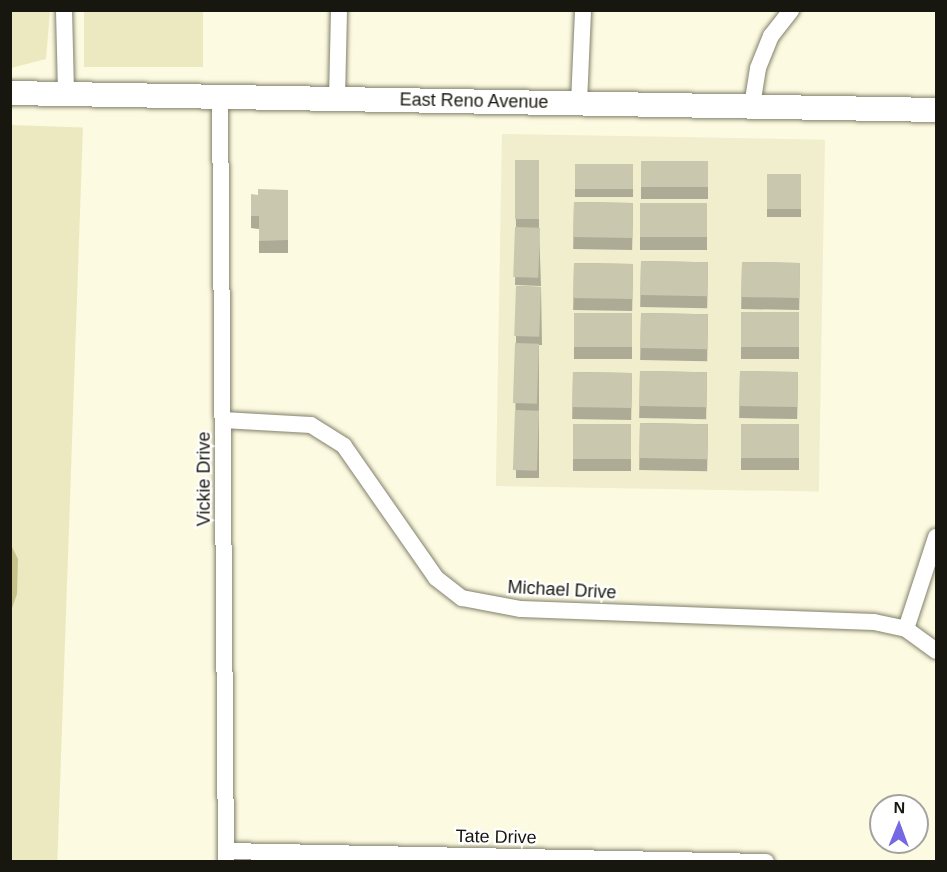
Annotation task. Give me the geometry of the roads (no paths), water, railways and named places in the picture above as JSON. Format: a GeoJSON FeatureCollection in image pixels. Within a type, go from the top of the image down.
{"type":"FeatureCollection","features":[{"type":"Feature","properties":{"kind":"main road","name":"East Reno Avenue"},"geometry":{"type":"LineString","coordinates":[[10,93],[936,110]]}},
{"type":"Feature","properties":{"kind":"street"},"geometry":{"type":"LineString","coordinates":[[64,10],[66,94]]}},
{"type":"Feature","properties":{"kind":"street"},"geometry":{"type":"LineString","coordinates":[[337,99],[339,10]]}},
{"type":"Feature","properties":{"kind":"street"},"geometry":{"type":"LineString","coordinates":[[579,103],[583,10]]}},
{"type":"Feature","properties":{"kind":"street"},"geometry":{"type":"LineString","coordinates":[[752,106],[758,68],[771,36],[791,10]]}},
{"type":"Feature","properties":{"kind":"street","name":"Vickie Drive"},"geometry":{"type":"LineString","coordinates":[[220,97],[226,856]]}},
{"type":"Feature","properties":{"kind":"street","name":"Michael Drive"},"geometry":{"type":"LineString","coordinates":[[224,420],[311,424],[344,447],[436,578],[462,598],[521,609],[874,622],[906,629],[936,651]]}},
{"type":"Feature","properties":{"kind":"street"},"geometry":{"type":"LineString","coordinates":[[906,629],[936,537]]}},
{"type":"Feature","properties":{"kind":"street","name":"Tate Drive"},"geometry":{"type":"LineString","coordinates":[[226,856],[766,861]]}}]}
